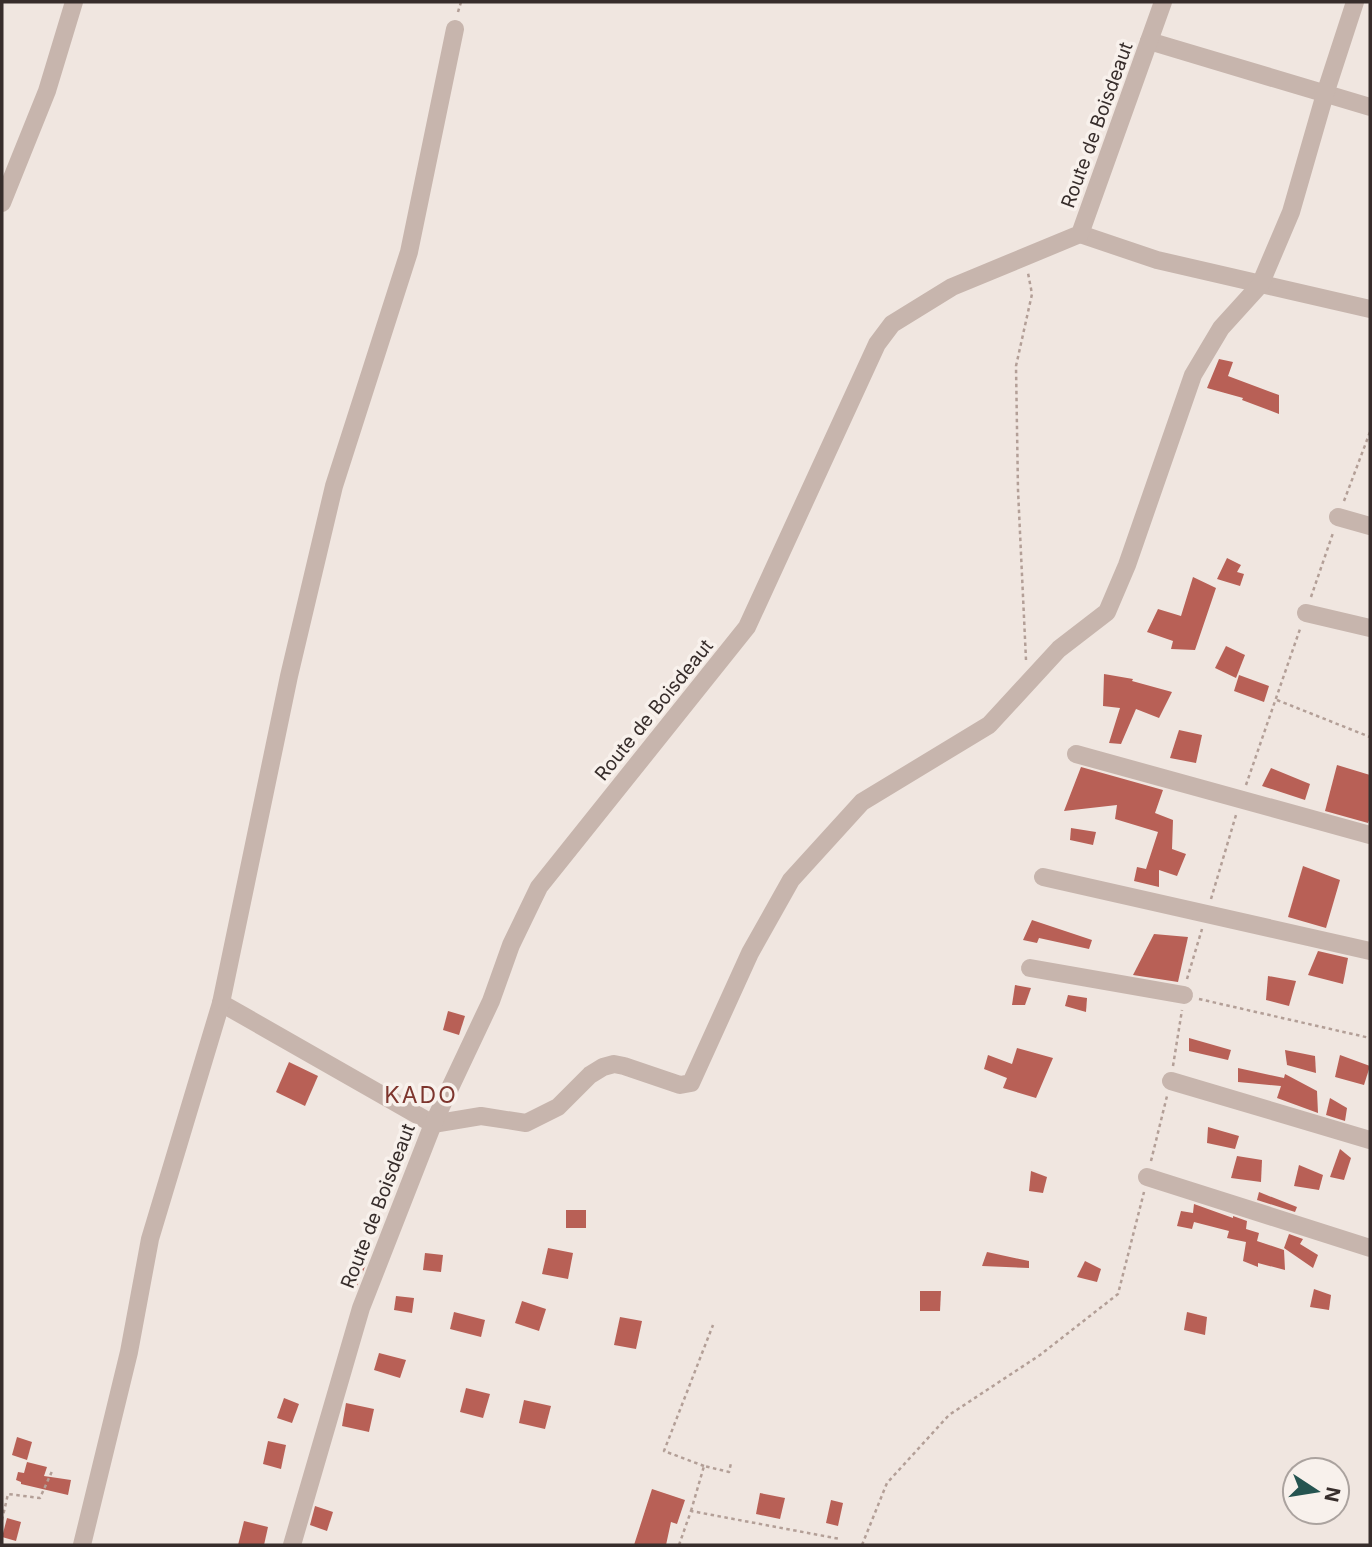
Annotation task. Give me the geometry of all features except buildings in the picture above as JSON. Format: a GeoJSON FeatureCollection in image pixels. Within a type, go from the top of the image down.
{"type":"FeatureCollection","features":[{"type":"Feature","properties":{"kind":"street"},"geometry":{"type":"LineString","coordinates":[[2,203],[47,91],[74,2]]}},
{"type":"Feature","properties":{"kind":"street","name":"Route de Boisdeaut"},"geometry":{"type":"LineString","coordinates":[[292,1545],[361,1308],[433,1124],[491,1001],[510,945],[539,887],[747,627],[877,344],[892,324],[952,287],[1080,234],[1163,2]]}},
{"type":"Feature","properties":{"kind":"street"},"geometry":{"type":"LineString","coordinates":[[221,1003],[433,1124],[481,1116],[526,1124],[558,1107],[590,1075],[614,1064],[680,1085],[691,1083],[750,953],[791,880],[862,802],[989,725],[1059,649],[1107,612],[1127,565],[1193,375],[1222,328],[1260,285],[1291,212],[1355,2]]}},
{"type":"Feature","properties":{"kind":"street"},"geometry":{"type":"LineString","coordinates":[[82,1545],[129,1352],[150,1240],[221,1003],[289,676],[334,486],[409,252],[455,29]]}},
{"type":"Feature","properties":{"kind":"street"},"geometry":{"type":"LineString","coordinates":[[1149,41],[1370,107]]}},
{"type":"Feature","properties":{"kind":"street"},"geometry":{"type":"LineString","coordinates":[[1080,234],[1157,260],[1367,308],[1370,289]]}},
{"type":"Feature","properties":{"kind":"street"},"geometry":{"type":"LineString","coordinates":[[1338,517],[1370,526]]}},
{"type":"Feature","properties":{"kind":"street"},"geometry":{"type":"LineString","coordinates":[[1306,613],[1370,628]]}},
{"type":"Feature","properties":{"kind":"street"},"geometry":{"type":"LineString","coordinates":[[1076,754],[1370,835]]}},
{"type":"Feature","properties":{"kind":"street"},"geometry":{"type":"LineString","coordinates":[[1043,877],[1370,951]]}},
{"type":"Feature","properties":{"kind":"street"},"geometry":{"type":"LineString","coordinates":[[1030,968],[1185,993]]}},
{"type":"Feature","properties":{"kind":"street"},"geometry":{"type":"LineString","coordinates":[[1171,1081],[1370,1140]]}},
{"type":"Feature","properties":{"kind":"street"},"geometry":{"type":"LineString","coordinates":[[1147,1177],[1370,1248]]}},
{"type":"Feature","properties":{"kind":"path"},"geometry":{"type":"LineString","coordinates":[[1026,256],[1031,294],[1016,366],[1018,490],[1027,684]]}},
{"type":"Feature","properties":{"kind":"path"},"geometry":{"type":"LineString","coordinates":[[1245,789],[1338,517],[1370,432]]}},
{"type":"Feature","properties":{"kind":"path"},"geometry":{"type":"LineString","coordinates":[[1277,700],[1370,737]]}},
{"type":"Feature","properties":{"kind":"path"},"geometry":{"type":"LineString","coordinates":[[1210,902],[1236,814]]}},
{"type":"Feature","properties":{"kind":"path"},"geometry":{"type":"LineString","coordinates":[[862,1545],[887,1483],[949,1415],[1040,1355],[1118,1294],[1171,1081],[1185,993],[1203,928]]}},
{"type":"Feature","properties":{"kind":"path"},"geometry":{"type":"LineString","coordinates":[[1185,993],[1370,1038]]}},
{"type":"Feature","properties":{"kind":"path"},"geometry":{"type":"LineString","coordinates":[[713,1325],[664,1451],[729,1472],[732,1463]]}},
{"type":"Feature","properties":{"kind":"path"},"geometry":{"type":"LineString","coordinates":[[679,1545],[704,1466]]}},
{"type":"Feature","properties":{"kind":"path"},"geometry":{"type":"LineString","coordinates":[[2,1520],[8,1494],[40,1498],[53,1469]]}},
{"type":"Feature","properties":{"kind":"path"},"geometry":{"type":"LineString","coordinates":[[691,1511],[840,1539]]}},
{"type":"Feature","properties":{"kind":"district","name":"KADO"},"geometry":{"type":"Point","coordinates":[421,1095]}}]}
